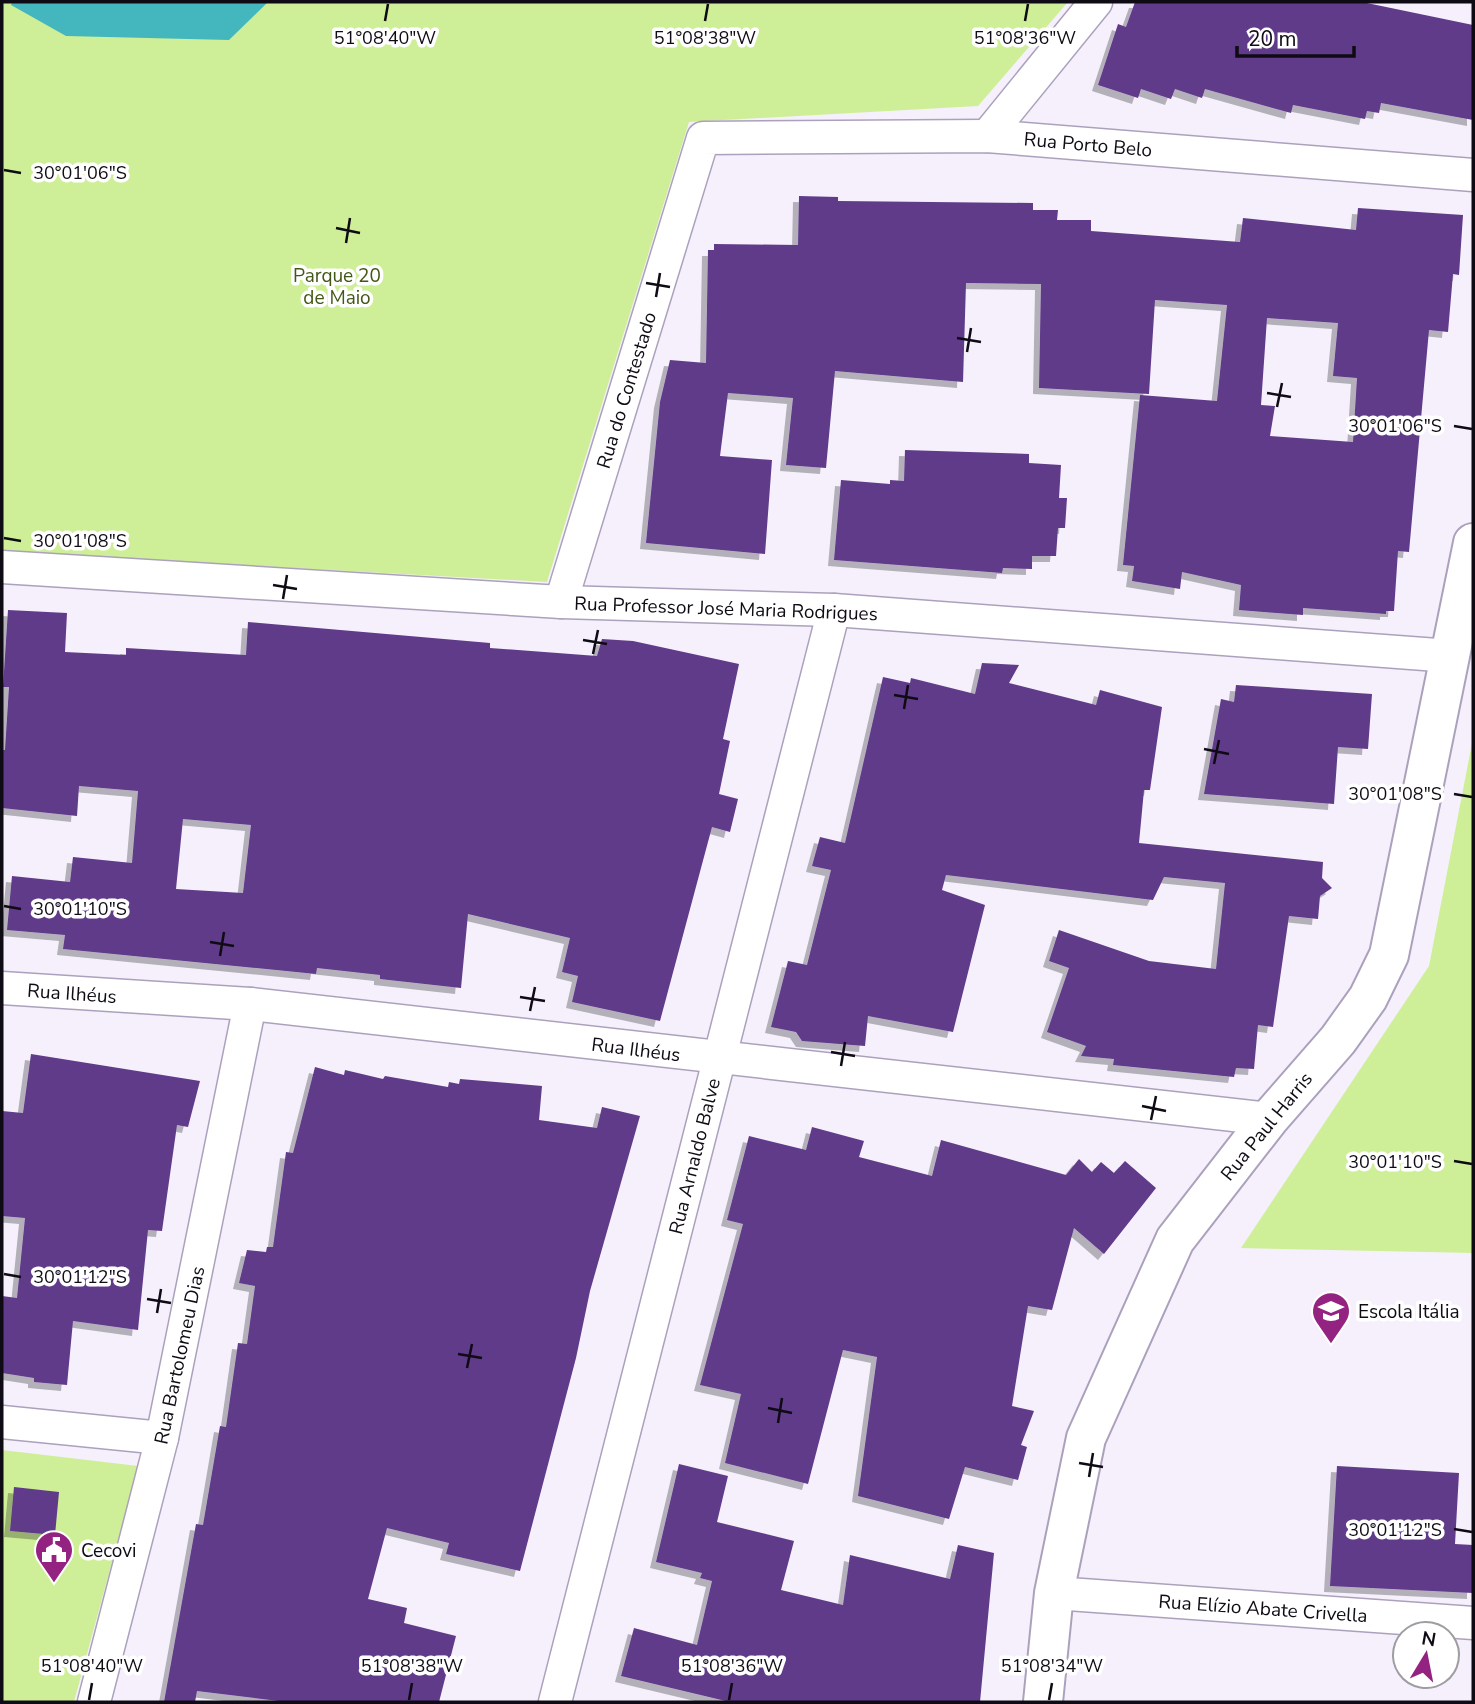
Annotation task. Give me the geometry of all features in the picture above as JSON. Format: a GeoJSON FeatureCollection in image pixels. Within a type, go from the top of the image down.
{"type":"FeatureCollection","features":[{"type":"Feature","properties":{"kind":"street"},"geometry":{"type":"LineString","coordinates":[[987,136],[1096,2]]}},
{"type":"Feature","properties":{"kind":"street","name":"Rua Porto Belo"},"geometry":{"type":"LineString","coordinates":[[703,138],[987,136],[1473,175]]}},
{"type":"Feature","properties":{"kind":"street","name":"Rua do Contestado"},"geometry":{"type":"LineString","coordinates":[[561,602],[703,138]]}},
{"type":"Feature","properties":{"kind":"street","name":"Rua Paul Harris"},"geometry":{"type":"LineString","coordinates":[[1043,1702],[1054,1593],[1086,1438],[1175,1240],[1269,1119],[1338,1040],[1368,998],[1389,955],[1473,543]]}},
{"type":"Feature","properties":{"kind":"street","name":"Rua Professor José Maria Rodrigues"},"geometry":{"type":"LineString","coordinates":[[2,567],[561,602],[834,610],[1451,656]]}},
{"type":"Feature","properties":{"kind":"street","name":"Rua Arnaldo Balve"},"geometry":{"type":"LineString","coordinates":[[555,1702],[834,610]]}},
{"type":"Feature","properties":{"kind":"street","name":"Rua Ilhéus"},"geometry":{"type":"LineString","coordinates":[[2,988],[250,1004],[1269,1119]]}},
{"type":"Feature","properties":{"kind":"street","name":"Rua Bartolomeu Dias"},"geometry":{"type":"LineString","coordinates":[[94,1702],[162,1438],[250,1004]]}},
{"type":"Feature","properties":{"kind":"street"},"geometry":{"type":"LineString","coordinates":[[2,1422],[162,1438]]}},
{"type":"Feature","properties":{"kind":"street","name":"Rua Elízio Abate Crivella"},"geometry":{"type":"LineString","coordinates":[[1054,1593],[1473,1623]]}},
{"type":"Feature","properties":{"kind":"green space","name":"Parque 20 de Maio"},"geometry":{"type":"Polygon","coordinates":[[[2,2],[1068,2],[978,106],[689,122],[547,582],[2,552],[2,2]]]}},
{"type":"Feature","properties":{"kind":"green space"},"geometry":{"type":"Polygon","coordinates":[[[1473,738],[1473,1253],[1241,1248],[1429,966],[1473,738]]]}},
{"type":"Feature","properties":{"kind":"green space","name":"Cecovi"},"geometry":{"type":"Polygon","coordinates":[[[2,1450],[138,1466],[74,1702],[2,1702],[2,1450]]]}},
{"type":"Feature","properties":{"kind":"water"},"geometry":{"type":"Polygon","coordinates":[[[12,2],[268,2],[229,40],[66,36],[11,5],[12,2]]]}},
{"type":"Feature","properties":{"kind":"building"},"geometry":{"type":"Polygon","coordinates":[[[1135,2],[1362,2],[1473,25],[1473,120],[1381,103],[1379,113],[1367,111],[1365,119],[1293,105],[1291,113],[1205,89],[1202,98],[1175,89],[1171,99],[1141,89],[1138,98],[1098,85],[1118,24],[1126,27],[1135,2]]]}},
{"type":"Feature","properties":{"kind":"building"},"geometry":{"type":"Polygon","coordinates":[[[799,196],[838,197],[838,201],[1033,203],[1033,210],[1058,210],[1057,220],[1091,220],[1091,231],[1240,242],[1243,218],[1356,230],[1358,208],[1463,215],[1459,275],[1453,274],[1448,332],[1429,330],[1409,552],[1398,551],[1394,611],[1386,611],[1386,614],[1303,608],[1303,615],[1239,610],[1241,585],[1182,572],[1180,589],[1132,581],[1134,566],[1123,565],[1140,395],[1217,401],[1227,305],[1155,300],[1149,394],[1039,388],[1041,284],[966,283],[963,382],[835,371],[826,468],[786,465],[793,398],[728,393],[720,456],[772,460],[765,554],[646,543],[660,402],[670,360],[706,363],[708,250],[714,250],[714,244],[798,245],[799,196]],[[1267,318],[1261,405],[1275,406],[1270,436],[1353,442],[1357,378],[1333,376],[1338,323],[1267,318]]]}},
{"type":"Feature","properties":{"kind":"building"},"geometry":{"type":"Polygon","coordinates":[[[905,450],[1029,454],[1029,463],[1061,465],[1059,498],[1067,498],[1065,528],[1058,528],[1056,556],[1032,556],[1032,569],[1003,568],[1002,573],[834,560],[841,480],[890,484],[890,480],[904,481],[905,450]]]}},
{"type":"Feature","properties":{"kind":"building"},"geometry":{"type":"Polygon","coordinates":[[[8,610],[67,613],[65,652],[126,655],[126,648],[246,655],[248,622],[490,643],[490,648],[597,656],[602,639],[633,641],[739,664],[723,739],[730,741],[719,794],[738,799],[730,832],[712,827],[660,1021],[572,1002],[578,976],[562,972],[570,938],[468,914],[461,988],[380,979],[380,975],[317,968],[316,974],[63,949],[65,935],[7,930],[12,876],[70,882],[73,857],[132,863],[138,791],[79,786],[77,816],[2,808],[2,750],[5,750],[9,687],[3,687],[8,610]],[[183,819],[176,889],[243,893],[251,825],[183,819]]]}},
{"type":"Feature","properties":{"kind":"building"},"geometry":{"type":"Polygon","coordinates":[[[982,663],[1019,665],[1009,683],[1096,705],[1100,690],[1162,707],[1150,790],[1144,790],[1139,843],[1323,862],[1322,878],[1332,888],[1320,896],[1318,919],[1289,916],[1273,1027],[1258,1025],[1254,1069],[1236,1068],[1234,1077],[1113,1065],[1114,1059],[1081,1056],[1086,1046],[1047,1032],[1069,968],[1049,961],[1059,930],[1149,961],[1216,969],[1225,883],[1164,877],[1153,900],[946,875],[942,890],[985,905],[953,1032],[868,1016],[865,1046],[802,1041],[796,1032],[771,1027],[788,961],[807,965],[831,870],[812,866],[820,837],[845,843],[883,677],[910,683],[911,678],[975,694],[982,663]]]}},
{"type":"Feature","properties":{"kind":"building"},"geometry":{"type":"Polygon","coordinates":[[[1236,685],[1372,694],[1368,749],[1338,747],[1334,804],[1204,794],[1221,699],[1234,702],[1236,685]]]}},
{"type":"Feature","properties":{"kind":"building"},"geometry":{"type":"Polygon","coordinates":[[[31,1054],[200,1081],[188,1127],[177,1125],[162,1231],[148,1230],[138,1330],[73,1321],[67,1385],[34,1382],[34,1378],[2,1373],[2,1296],[17,1298],[25,1218],[2,1216],[2,1111],[23,1113],[31,1054]]]}},
{"type":"Feature","properties":{"kind":"building"},"geometry":{"type":"Polygon","coordinates":[[[315,1067],[344,1075],[345,1070],[383,1079],[385,1076],[448,1087],[449,1082],[459,1084],[460,1079],[542,1086],[539,1120],[597,1128],[602,1107],[640,1116],[590,1291],[576,1358],[520,1571],[446,1554],[449,1543],[387,1528],[368,1599],[407,1608],[404,1623],[456,1636],[439,1702],[287,1702],[197,1691],[195,1702],[164,1702],[196,1524],[203,1525],[220,1426],[226,1427],[238,1343],[247,1344],[255,1286],[239,1283],[247,1250],[266,1252],[267,1247],[273,1247],[286,1152],[293,1153],[315,1067]]]}},
{"type":"Feature","properties":{"kind":"building"},"geometry":{"type":"Polygon","coordinates":[[[812,1127],[864,1141],[859,1157],[932,1176],[941,1140],[1066,1175],[1079,1159],[1092,1172],[1101,1162],[1114,1173],[1125,1161],[1156,1188],[1104,1254],[1074,1228],[1052,1310],[1028,1306],[1012,1406],[1034,1411],[1021,1445],[1027,1447],[1018,1480],[965,1467],[949,1519],[858,1496],[877,1357],[843,1350],[808,1484],[725,1463],[741,1394],[700,1385],[743,1224],[727,1220],[749,1136],[806,1150],[812,1127]]]}},
{"type":"Feature","properties":{"kind":"building"},"geometry":{"type":"Polygon","coordinates":[[[679,1464],[728,1476],[717,1522],[794,1541],[781,1590],[843,1605],[850,1555],[950,1579],[958,1545],[994,1553],[980,1702],[730,1702],[621,1676],[634,1628],[697,1645],[712,1581],[700,1578],[702,1573],[656,1562],[679,1464]]]}},
{"type":"Feature","properties":{"kind":"building"},"geometry":{"type":"Polygon","coordinates":[[[1337,1466],[1459,1473],[1455,1544],[1473,1545],[1473,1593],[1330,1586],[1337,1466]]]}},
{"type":"Feature","properties":{"kind":"building"},"geometry":{"type":"Polygon","coordinates":[[[14,1487],[59,1492],[55,1535],[10,1531],[14,1487]]]}},
{"type":"Feature","properties":{"kind":"place","name":"Escola Itália"},"geometry":{"type":"Point","coordinates":[1331,1345]}},
{"type":"Feature","properties":{"kind":"place","name":"Cecovi"},"geometry":{"type":"Point","coordinates":[54,1584]}}]}
